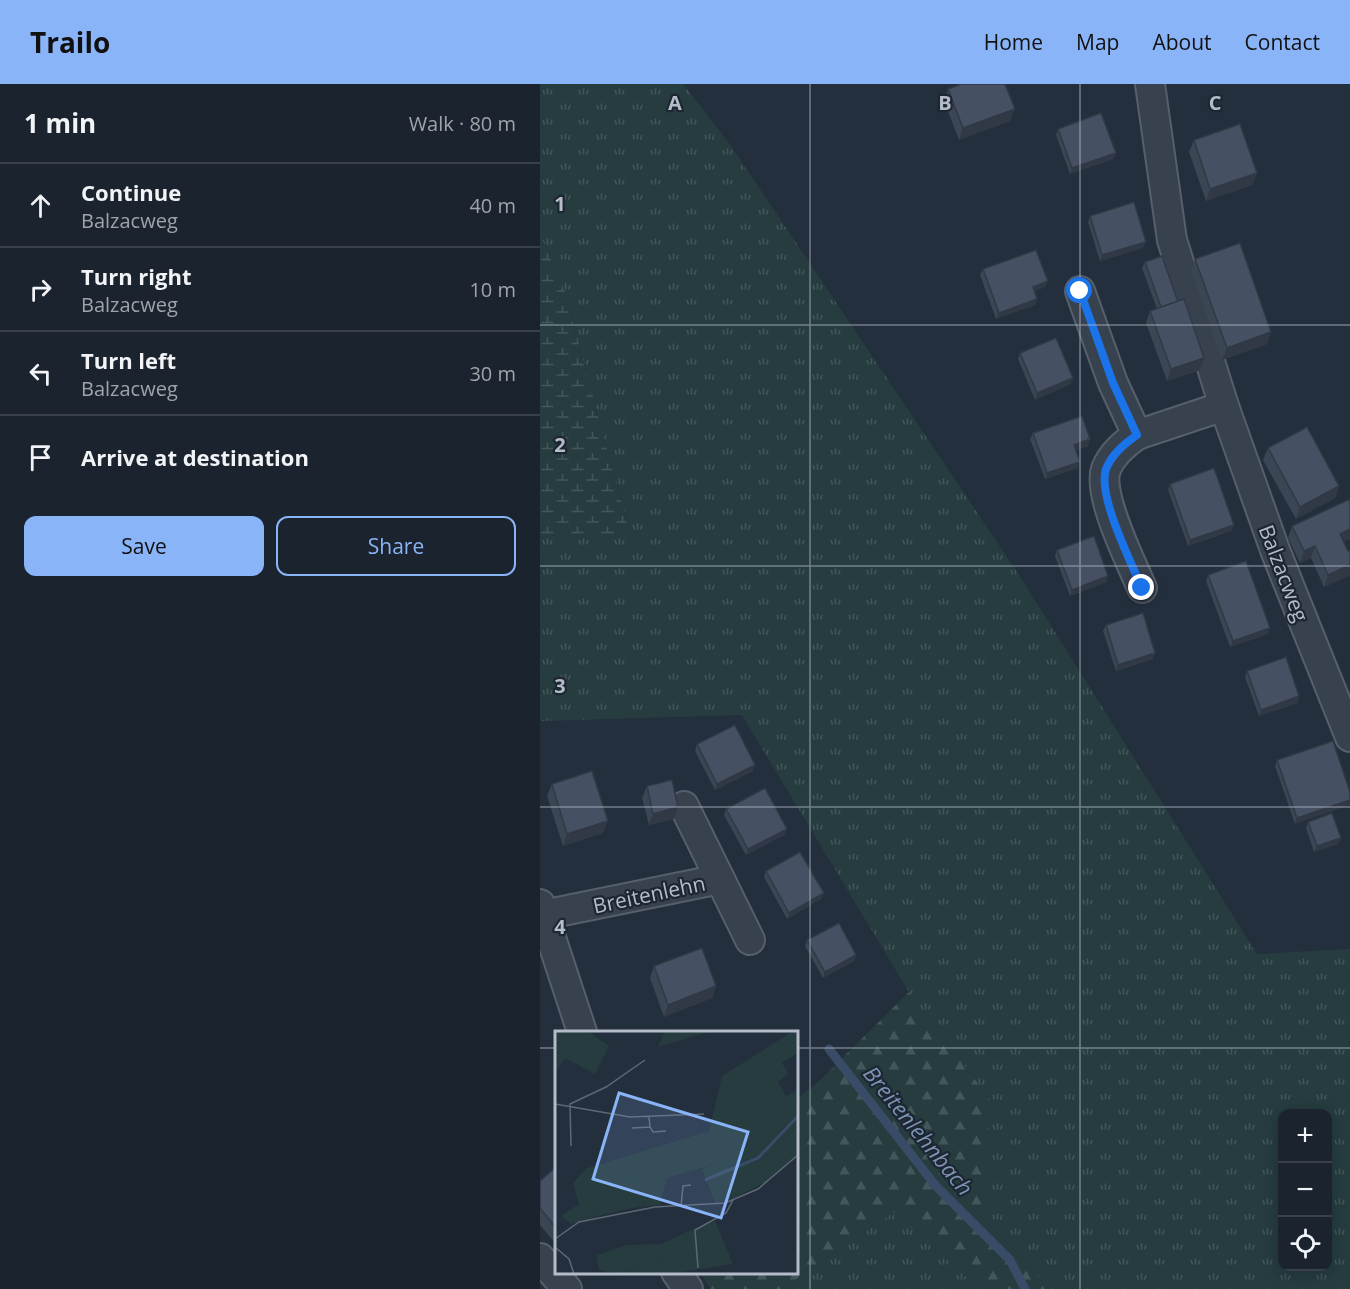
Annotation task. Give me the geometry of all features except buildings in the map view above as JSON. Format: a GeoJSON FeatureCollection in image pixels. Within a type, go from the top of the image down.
{"type":"FeatureCollection","features":[{"type":"Feature","properties":{"kind":"street","name":"Balzacweg"},"geometry":{"type":"LineString","coordinates":[[1150,84],[1172,240],[1224,406],[1275,550],[1350,737]]}},
{"type":"Feature","properties":{"kind":"street"},"geometry":{"type":"LineString","coordinates":[[1080,291],[1113,383],[1137,435]]}},
{"type":"Feature","properties":{"kind":"street"},"geometry":{"type":"LineString","coordinates":[[1142,588],[1112,514],[1104,481],[1107,469],[1123,444],[1137,435],[1224,406]]}},
{"type":"Feature","properties":{"kind":"street","name":"Breitenlehn"},"geometry":{"type":"LineString","coordinates":[[684,806],[750,940]]}},
{"type":"Feature","properties":{"kind":"street","name":"Breitenlehn"},"geometry":{"type":"LineString","coordinates":[[582,1031],[542,910],[720,879]]}},
{"type":"Feature","properties":{"kind":"street"},"geometry":{"type":"LineString","coordinates":[[540,1257],[567,1289]]}},
{"type":"Feature","properties":{"kind":"street"},"geometry":{"type":"LineString","coordinates":[[677,1274],[687,1289]]}},
{"type":"Feature","properties":{"kind":"green space"},"geometry":{"type":"Polygon","coordinates":[[[540,84],[683,84],[729,143],[1021,578],[1257,954],[1350,949],[1350,1289],[1049,1289],[984,1214],[991,1101],[909,992],[742,715],[540,721],[540,536],[630,534],[565,292],[540,234],[540,84]]]}},
{"type":"Feature","properties":{"kind":"green space"},"geometry":{"type":"Polygon","coordinates":[[[540,234],[565,292],[630,535],[540,536],[540,234]]]}},
{"type":"Feature","properties":{"kind":"green space"},"geometry":{"type":"Polygon","coordinates":[[[909,992],[991,1101],[984,1214],[1049,1289],[980,1289],[894,1212],[782,1289],[711,1289],[701,1274],[798,1274],[798,1097],[814,1086],[909,992]]]}},
{"type":"Feature","properties":{"kind":"green space"},"geometry":{"type":"Polygon","coordinates":[[[894,1212],[980,1289],[782,1289],[894,1212]]]}},
{"type":"Feature","properties":{"kind":"waterway","name":"Breitenlehnbach"},"geometry":{"type":"LineString","coordinates":[[829,1049],[935,1185],[1010,1260],[1025,1289]]}},
{"type":"Feature","properties":{"kind":"route"},"geometry":{"type":"LineString","coordinates":[[1080,291],[1113,383],[1137,435],[1123,444],[1113,457],[1104,481],[1112,514],[1142,588]]}}]}
